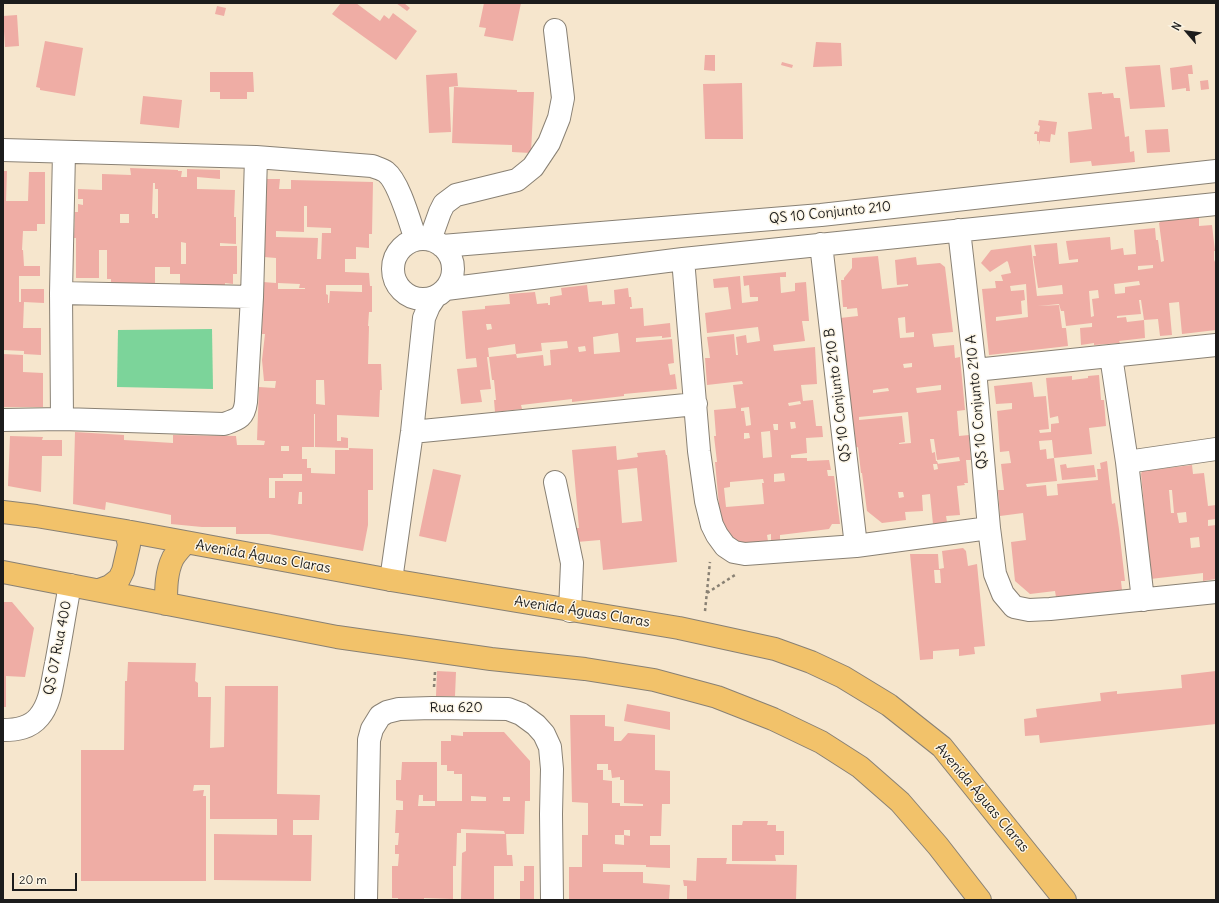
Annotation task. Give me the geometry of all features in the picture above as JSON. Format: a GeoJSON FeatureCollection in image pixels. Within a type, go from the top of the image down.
{"type":"FeatureCollection","features":[{"type":"Feature","properties":{"kind":"main road","name":"Avenida Águas Claras"},"geometry":{"type":"LineString","coordinates":[[3,512],[126,531],[391,580],[703,633],[775,649],[811,662],[843,677],[889,706],[942,746],[1065,900]]}},
{"type":"Feature","properties":{"kind":"main road"},"geometry":{"type":"LineString","coordinates":[[99,590],[110,586],[119,579],[123,571],[130,545],[126,531]]}},
{"type":"Feature","properties":{"kind":"main road"},"geometry":{"type":"LineString","coordinates":[[166,604],[166,586],[170,569],[174,558],[185,543]]}},
{"type":"Feature","properties":{"kind":"main road"},"geometry":{"type":"LineString","coordinates":[[3,572],[337,636],[491,659],[585,669],[654,680],[717,697],[773,719],[821,742],[860,767],[900,802],[938,846],[980,900]]}},
{"type":"Feature","properties":{"kind":"street"},"geometry":{"type":"LineString","coordinates":[[429,242],[444,204],[456,195],[517,180],[533,167],[549,143],[559,118],[563,98],[555,30]]}},
{"type":"Feature","properties":{"kind":"street"},"geometry":{"type":"LineString","coordinates":[[3,150],[256,157],[351,163],[372,166],[388,173],[429,242],[450,254],[453,266],[452,278],[428,306],[424,318],[412,432],[391,580]]}},
{"type":"Feature","properties":{"kind":"street"},"geometry":{"type":"LineString","coordinates":[[62,419],[61,293],[64,152]]}},
{"type":"Feature","properties":{"kind":"street"},"geometry":{"type":"LineString","coordinates":[[3,420],[62,419],[224,424],[237,420],[243,415],[246,402],[252,297],[256,157]]}},
{"type":"Feature","properties":{"kind":"street","name":"QS 10 Conjunto 210"},"geometry":{"type":"LineString","coordinates":[[429,242],[821,215],[1216,172]]}},
{"type":"Feature","properties":{"kind":"street"},"geometry":{"type":"LineString","coordinates":[[407,295],[420,299],[440,293],[683,259],[1216,204]]}},
{"type":"Feature","properties":{"kind":"street","name":"QS 10 Conjunto 210 A"},"geometry":{"type":"LineString","coordinates":[[960,230],[975,370],[989,528],[995,574],[1003,594],[1014,607],[1030,610],[1216,592]]}},
{"type":"Feature","properties":{"kind":"street"},"geometry":{"type":"LineString","coordinates":[[421,341],[416,317],[407,295],[397,285],[393,271],[395,258],[404,246],[429,242]]}},
{"type":"Feature","properties":{"kind":"street","name":"QS 10 Conjunto 210 B"},"geometry":{"type":"LineString","coordinates":[[821,244],[856,546]]}},
{"type":"Feature","properties":{"kind":"street"},"geometry":{"type":"LineString","coordinates":[[683,259],[699,450],[706,501],[712,525],[725,546],[734,552],[745,554],[856,546],[989,528]]}},
{"type":"Feature","properties":{"kind":"street"},"geometry":{"type":"LineString","coordinates":[[61,293],[252,297]]}},
{"type":"Feature","properties":{"kind":"street"},"geometry":{"type":"LineString","coordinates":[[975,370],[1216,345]]}},
{"type":"Feature","properties":{"kind":"street"},"geometry":{"type":"LineString","coordinates":[[1111,356],[1127,462],[1143,600]]}},
{"type":"Feature","properties":{"kind":"street"},"geometry":{"type":"LineString","coordinates":[[412,432],[696,404]]}},
{"type":"Feature","properties":{"kind":"street"},"geometry":{"type":"LineString","coordinates":[[1127,462],[1216,449]]}},
{"type":"Feature","properties":{"kind":"street"},"geometry":{"type":"LineString","coordinates":[[555,482],[572,563],[570,611]]}},
{"type":"Feature","properties":{"kind":"street","name":"QS 07 Rua 400"},"geometry":{"type":"LineString","coordinates":[[3,730],[18,730],[31,725],[39,717],[46,705],[70,585]]}},
{"type":"Feature","properties":{"kind":"street","name":"Rua 620"},"geometry":{"type":"LineString","coordinates":[[366,900],[369,740],[372,729],[380,716],[388,712],[399,709],[432,708],[508,710],[521,714],[529,719],[544,734],[550,747],[552,769],[552,900]]}},
{"type":"Feature","properties":{"kind":"path"},"geometry":{"type":"LineString","coordinates":[[703,633],[710,559],[720,539]]}},
{"type":"Feature","properties":{"kind":"path"},"geometry":{"type":"LineString","coordinates":[[432,708],[436,651]]}},
{"type":"Feature","properties":{"kind":"green space"},"geometry":{"type":"Polygon","coordinates":[[[212,329],[213,389],[117,387],[118,330],[212,329]]]}},
{"type":"Feature","properties":{"kind":"building"},"geometry":{"type":"Polygon","coordinates":[[[341,3],[356,3],[380,21],[384,15],[389,19],[393,13],[417,31],[396,60],[332,14],[341,3]]]}},
{"type":"Feature","properties":{"kind":"building"},"geometry":{"type":"Polygon","coordinates":[[[396,3],[404,3],[410,8],[407,11],[396,3]]]}},
{"type":"Feature","properties":{"kind":"building"},"geometry":{"type":"Polygon","coordinates":[[[484,3],[521,3],[513,41],[484,36],[486,28],[479,27],[484,3]]]}},
{"type":"Feature","properties":{"kind":"building"},"geometry":{"type":"Polygon","coordinates":[[[217,6],[226,8],[224,16],[215,14],[217,6]]]}},
{"type":"Feature","properties":{"kind":"building"},"geometry":{"type":"Polygon","coordinates":[[[17,15],[19,46],[5,47],[3,16],[17,15]]]}},
{"type":"Feature","properties":{"kind":"building"},"geometry":{"type":"Polygon","coordinates":[[[45,41],[83,48],[75,96],[40,90],[40,88],[36,87],[45,41]]]}},
{"type":"Feature","properties":{"kind":"building"},"geometry":{"type":"Polygon","coordinates":[[[816,42],[841,43],[842,66],[813,67],[816,42]]]}},
{"type":"Feature","properties":{"kind":"building"},"geometry":{"type":"Polygon","coordinates":[[[705,55],[715,55],[715,71],[704,70],[705,55]]]}},
{"type":"Feature","properties":{"kind":"building"},"geometry":{"type":"Polygon","coordinates":[[[782,62],[793,65],[792,68],[781,65],[782,62]]]}},
{"type":"Feature","properties":{"kind":"building"},"geometry":{"type":"Polygon","coordinates":[[[1160,65],[1165,107],[1130,109],[1125,67],[1160,65]]]}},
{"type":"Feature","properties":{"kind":"building"},"geometry":{"type":"Polygon","coordinates":[[[1192,65],[1193,74],[1188,74],[1190,91],[1186,91],[1186,88],[1172,90],[1170,68],[1192,65]]]}},
{"type":"Feature","properties":{"kind":"building"},"geometry":{"type":"Polygon","coordinates":[[[210,72],[253,72],[254,92],[247,92],[247,99],[220,99],[220,92],[210,92],[210,72]]]}},
{"type":"Feature","properties":{"kind":"building"},"geometry":{"type":"Polygon","coordinates":[[[457,73],[458,86],[449,87],[451,132],[429,133],[426,75],[457,73]]]}},
{"type":"Feature","properties":{"kind":"building"},"geometry":{"type":"Polygon","coordinates":[[[1208,80],[1209,89],[1201,90],[1200,81],[1208,80]]]}},
{"type":"Feature","properties":{"kind":"building"},"geometry":{"type":"Polygon","coordinates":[[[742,83],[743,139],[705,139],[703,84],[742,83]]]}},
{"type":"Feature","properties":{"kind":"building"},"geometry":{"type":"Polygon","coordinates":[[[454,87],[534,92],[531,153],[512,152],[512,145],[452,143],[454,87]]]}},
{"type":"Feature","properties":{"kind":"building"},"geometry":{"type":"Polygon","coordinates":[[[1102,92],[1102,94],[1113,93],[1114,98],[1120,98],[1125,137],[1129,136],[1130,152],[1134,151],[1135,162],[1092,166],[1091,161],[1070,163],[1068,132],[1092,129],[1088,93],[1102,92]]]}},
{"type":"Feature","properties":{"kind":"building"},"geometry":{"type":"Polygon","coordinates":[[[143,96],[182,100],[179,128],[140,124],[143,96]]]}},
{"type":"Feature","properties":{"kind":"building"},"geometry":{"type":"Polygon","coordinates":[[[1039,120],[1057,122],[1055,135],[1051,134],[1050,142],[1040,141],[1040,145],[1039,141],[1037,141],[1037,134],[1034,134],[1035,131],[1039,132],[1039,120]]]}},
{"type":"Feature","properties":{"kind":"building"},"geometry":{"type":"Polygon","coordinates":[[[1168,129],[1170,152],[1147,153],[1145,130],[1168,129]]]}},
{"type":"Feature","properties":{"kind":"building"},"geometry":{"type":"Polygon","coordinates":[[[130,168],[178,170],[182,171],[181,177],[187,177],[187,169],[220,170],[220,179],[197,177],[197,189],[235,190],[234,217],[236,217],[236,244],[220,243],[220,246],[237,246],[237,274],[233,274],[233,284],[225,283],[225,289],[180,286],[180,274],[170,274],[170,267],[155,267],[155,285],[111,287],[111,279],[107,279],[107,250],[99,250],[99,278],[76,278],[76,238],[74,238],[75,212],[78,212],[78,204],[83,205],[83,199],[78,199],[78,189],[102,190],[102,174],[131,175],[130,168]],[[153,183],[152,214],[155,214],[155,218],[158,218],[158,189],[155,189],[155,183],[153,183]],[[120,214],[120,223],[129,223],[129,214],[120,214]],[[181,242],[181,264],[186,264],[186,243],[181,242]]]}},
{"type":"Feature","properties":{"kind":"building"},"geometry":{"type":"Polygon","coordinates":[[[3,171],[7,171],[6,201],[28,201],[29,172],[45,172],[45,224],[37,224],[37,231],[23,231],[22,250],[24,266],[40,266],[40,276],[19,276],[19,302],[21,302],[21,289],[44,289],[44,303],[24,302],[23,328],[41,328],[41,355],[24,354],[24,351],[3,350],[3,171]]]}},
{"type":"Feature","properties":{"kind":"building"},"geometry":{"type":"Polygon","coordinates":[[[267,179],[280,179],[279,189],[291,189],[291,180],[373,182],[372,234],[369,234],[369,248],[356,247],[356,259],[345,259],[345,272],[369,273],[370,286],[372,286],[372,312],[369,312],[368,364],[381,364],[382,390],[380,390],[379,417],[337,415],[337,441],[341,441],[341,437],[348,438],[348,448],[315,447],[314,414],[314,447],[302,447],[302,459],[307,459],[307,468],[311,468],[311,473],[335,474],[335,450],[349,450],[349,448],[373,449],[373,490],[368,490],[368,525],[363,551],[269,534],[236,534],[236,527],[202,527],[171,524],[171,515],[106,502],[105,510],[73,504],[75,432],[124,435],[124,440],[173,443],[173,435],[236,436],[237,445],[264,445],[265,441],[257,440],[259,387],[275,388],[276,381],[264,381],[262,360],[265,334],[262,334],[263,282],[276,283],[276,258],[264,257],[267,179]],[[304,206],[304,232],[276,231],[276,237],[318,238],[317,259],[321,259],[322,233],[331,233],[331,228],[307,227],[307,206],[304,206]],[[278,283],[278,289],[305,289],[299,288],[300,284],[278,283]],[[326,285],[326,294],[328,295],[329,303],[330,291],[362,292],[362,285],[326,285]],[[316,380],[316,404],[325,405],[324,380],[316,380]],[[281,446],[281,451],[289,451],[289,446],[281,446]],[[283,474],[283,478],[269,478],[269,498],[275,498],[275,481],[302,481],[302,474],[283,474]],[[299,492],[298,504],[302,504],[302,492],[299,492]]]}},
{"type":"Feature","properties":{"kind":"building"},"geometry":{"type":"Polygon","coordinates":[[[1199,217],[1199,226],[1212,225],[1215,251],[1214,260],[1216,264],[1216,330],[1182,334],[1179,302],[1169,303],[1172,335],[1160,336],[1158,319],[1144,320],[1145,338],[1119,341],[1120,343],[1094,345],[1094,343],[1081,345],[1080,328],[1092,327],[1092,323],[1066,326],[1064,311],[1061,311],[1059,304],[1038,306],[1059,305],[1062,328],[1066,328],[1068,346],[989,355],[982,289],[996,288],[995,281],[1003,281],[1001,275],[1011,273],[1007,261],[990,272],[981,263],[991,250],[1031,245],[1037,296],[1063,294],[1062,285],[1038,288],[1033,256],[1036,256],[1034,245],[1057,243],[1059,264],[1078,262],[1078,259],[1069,260],[1066,241],[1110,237],[1111,250],[1123,248],[1124,255],[1136,254],[1134,230],[1155,228],[1161,262],[1164,261],[1159,223],[1162,220],[1199,217]],[[1153,265],[1138,266],[1138,270],[1153,268],[1153,265]],[[1139,281],[1114,284],[1115,294],[1125,293],[1125,287],[1140,285],[1139,281]],[[1026,284],[1010,286],[1011,291],[1024,290],[1025,300],[1021,301],[1022,314],[996,317],[996,321],[1028,317],[1026,284]],[[1098,290],[1089,291],[1091,317],[1094,316],[1092,299],[1099,298],[1098,290]],[[1139,300],[1141,314],[1117,316],[1117,318],[1126,317],[1127,322],[1144,320],[1141,300],[1139,300]]]}},
{"type":"Feature","properties":{"kind":"building"},"geometry":{"type":"Polygon","coordinates":[[[878,256],[882,289],[908,286],[908,284],[897,285],[895,260],[916,257],[917,265],[940,263],[945,267],[953,332],[932,334],[934,347],[954,345],[955,358],[960,357],[965,410],[957,411],[959,436],[969,435],[971,460],[966,460],[968,483],[957,486],[960,515],[946,516],[947,522],[933,524],[930,494],[922,495],[923,511],[905,512],[906,520],[882,523],[867,511],[858,447],[855,448],[840,318],[858,316],[857,308],[847,309],[847,307],[843,307],[841,280],[844,280],[852,268],[852,258],[878,256]],[[905,317],[898,318],[900,338],[914,337],[914,332],[906,333],[905,317]],[[912,363],[903,364],[904,368],[912,367],[912,363]],[[941,385],[916,388],[917,393],[941,390],[941,385]],[[888,388],[873,390],[873,393],[889,391],[888,388]],[[908,412],[859,417],[859,420],[902,416],[905,442],[899,444],[911,443],[908,412]],[[930,439],[932,453],[935,452],[936,461],[938,464],[960,461],[959,457],[937,460],[934,439],[930,439]],[[933,464],[934,470],[938,469],[937,464],[933,464]],[[898,492],[899,498],[904,497],[903,492],[898,492]]]}},
{"type":"Feature","properties":{"kind":"building"},"geometry":{"type":"Polygon","coordinates":[[[786,272],[786,277],[780,277],[781,293],[795,291],[795,283],[806,282],[809,321],[802,321],[805,341],[773,345],[774,351],[815,347],[817,384],[801,385],[803,401],[813,400],[816,426],[822,426],[823,437],[806,438],[807,453],[791,455],[791,458],[807,458],[807,461],[829,460],[831,470],[827,470],[828,476],[834,476],[840,524],[832,524],[829,529],[780,535],[780,542],[771,543],[771,534],[767,535],[768,541],[739,544],[721,527],[715,462],[717,462],[714,436],[716,436],[714,410],[736,408],[733,385],[743,384],[742,381],[707,385],[705,358],[710,358],[707,337],[734,334],[736,355],[738,355],[736,337],[746,335],[747,343],[760,341],[758,327],[707,333],[705,313],[731,309],[728,287],[714,288],[713,279],[740,276],[742,303],[758,301],[758,297],[750,297],[749,285],[744,286],[743,276],[786,272]],[[800,401],[788,403],[789,406],[801,404],[800,401]],[[749,407],[741,408],[741,411],[744,411],[746,426],[751,425],[749,407]],[[790,422],[791,429],[796,428],[795,422],[790,422]],[[773,424],[774,430],[778,430],[778,424],[773,424]],[[770,431],[761,432],[763,458],[772,457],[770,431]],[[744,433],[744,439],[750,438],[749,433],[744,433]],[[784,473],[774,474],[774,482],[785,481],[784,473]],[[763,479],[730,482],[730,487],[724,488],[726,507],[764,504],[763,479]]]}},
{"type":"Feature","properties":{"kind":"building"},"geometry":{"type":"Polygon","coordinates":[[[587,285],[589,302],[602,301],[602,305],[615,304],[614,290],[628,288],[632,307],[630,307],[630,309],[643,308],[644,326],[670,323],[671,337],[662,338],[662,336],[636,338],[636,342],[672,339],[674,363],[668,364],[670,375],[675,374],[677,389],[624,394],[624,396],[572,402],[572,399],[521,405],[522,409],[495,412],[494,400],[496,400],[494,380],[492,380],[489,357],[487,357],[491,389],[480,390],[482,402],[461,404],[457,369],[477,367],[476,358],[466,359],[462,311],[485,309],[485,306],[510,304],[509,294],[535,292],[537,304],[548,303],[548,305],[550,305],[550,297],[562,295],[561,288],[587,285]],[[486,324],[487,330],[492,329],[491,324],[486,324]],[[618,333],[593,337],[594,354],[620,352],[618,333]],[[567,341],[541,343],[542,351],[516,354],[517,358],[543,355],[544,366],[551,365],[550,350],[568,348],[567,341]],[[515,344],[488,348],[489,357],[516,354],[515,344]],[[585,346],[578,347],[579,352],[586,351],[585,346]]]}},
{"type":"Feature","properties":{"kind":"building"},"geometry":{"type":"Polygon","coordinates":[[[3,354],[23,355],[23,372],[43,373],[43,407],[4,407],[3,354]]]}},
{"type":"Feature","properties":{"kind":"building"},"geometry":{"type":"Polygon","coordinates":[[[1099,375],[1101,400],[1104,400],[1106,426],[1089,428],[1092,454],[1054,458],[1057,481],[1026,484],[1027,487],[1046,485],[1047,496],[1058,495],[1057,484],[1098,480],[1097,469],[1101,469],[1100,463],[1107,461],[1112,504],[1115,503],[1119,529],[1125,581],[1121,581],[1122,590],[1056,597],[1055,591],[1030,594],[1015,581],[1011,542],[1026,540],[1023,513],[1000,516],[998,490],[1004,490],[1001,464],[1011,463],[1009,451],[1000,452],[997,411],[1012,409],[1012,403],[996,404],[994,386],[1032,382],[1034,397],[1046,396],[1049,429],[1039,430],[1040,433],[1051,432],[1051,424],[1059,423],[1058,416],[1050,418],[1046,378],[1072,376],[1072,380],[1099,375]],[[1052,440],[1039,441],[1040,450],[1046,449],[1047,459],[1054,458],[1052,440]]]}},
{"type":"Feature","properties":{"kind":"building"},"geometry":{"type":"Polygon","coordinates":[[[10,436],[43,437],[42,440],[62,440],[62,456],[42,456],[41,492],[8,486],[10,436]]]}},
{"type":"Feature","properties":{"kind":"building"},"geometry":{"type":"Polygon","coordinates":[[[616,446],[617,460],[638,457],[637,453],[665,450],[667,455],[677,562],[603,570],[600,540],[577,542],[576,528],[579,528],[572,450],[616,446]],[[637,468],[618,470],[622,523],[642,521],[637,468]]]}},
{"type":"Feature","properties":{"kind":"building"},"geometry":{"type":"Polygon","coordinates":[[[1066,464],[1067,468],[1094,465],[1096,477],[1062,480],[1060,465],[1066,464]]]}},
{"type":"Feature","properties":{"kind":"building"},"geometry":{"type":"Polygon","coordinates":[[[1192,465],[1193,474],[1204,473],[1208,506],[1216,505],[1216,519],[1208,520],[1208,526],[1216,525],[1216,579],[1203,581],[1203,573],[1150,579],[1142,527],[1146,527],[1141,474],[1142,471],[1192,465]],[[1169,490],[1171,513],[1174,513],[1172,490],[1169,490]],[[1186,512],[1177,513],[1179,523],[1187,522],[1186,512]],[[1199,537],[1190,538],[1191,548],[1200,547],[1199,537]]]}},
{"type":"Feature","properties":{"kind":"building"},"geometry":{"type":"Polygon","coordinates":[[[433,469],[461,475],[446,542],[419,536],[433,469]]]}},
{"type":"Feature","properties":{"kind":"building"},"geometry":{"type":"Polygon","coordinates":[[[963,548],[966,551],[968,566],[977,564],[985,646],[974,647],[975,654],[959,656],[959,649],[933,651],[933,659],[920,660],[910,554],[938,554],[939,569],[944,568],[942,551],[963,548]],[[934,570],[935,583],[941,583],[940,570],[934,570]]]}},
{"type":"Feature","properties":{"kind":"building"},"geometry":{"type":"Polygon","coordinates":[[[3,602],[12,602],[34,628],[25,677],[6,676],[6,707],[3,707],[3,602]]]}},
{"type":"Feature","properties":{"kind":"building"},"geometry":{"type":"Polygon","coordinates":[[[128,662],[196,663],[195,681],[198,683],[198,697],[211,697],[210,748],[224,747],[225,686],[278,686],[277,794],[320,795],[319,820],[293,820],[293,835],[312,835],[311,881],[214,880],[214,834],[277,835],[277,819],[210,819],[210,785],[194,785],[193,791],[204,790],[203,796],[206,796],[206,881],[81,881],[81,750],[124,750],[125,681],[127,681],[128,662]]]}},
{"type":"Feature","properties":{"kind":"building"},"geometry":{"type":"Polygon","coordinates":[[[437,671],[456,672],[455,696],[436,696],[437,671]]]}},
{"type":"Feature","properties":{"kind":"building"},"geometry":{"type":"Polygon","coordinates":[[[1216,671],[1216,724],[1040,743],[1039,735],[1025,736],[1024,719],[1037,717],[1036,709],[1101,701],[1100,693],[1117,691],[1117,694],[1182,688],[1181,675],[1216,671]]]}},
{"type":"Feature","properties":{"kind":"building"},"geometry":{"type":"Polygon","coordinates":[[[627,704],[670,712],[670,730],[624,721],[627,704]]]}},
{"type":"Feature","properties":{"kind":"building"},"geometry":{"type":"Polygon","coordinates":[[[570,715],[605,715],[605,726],[614,727],[614,741],[621,741],[628,733],[655,735],[655,770],[670,771],[670,804],[662,804],[661,836],[650,836],[650,845],[670,845],[670,868],[646,867],[646,865],[603,864],[603,872],[643,872],[643,883],[670,885],[669,900],[569,900],[569,867],[582,867],[582,835],[588,835],[588,803],[572,802],[570,715]],[[597,764],[597,770],[603,770],[603,780],[612,781],[612,803],[620,803],[620,806],[643,806],[643,804],[624,803],[624,780],[620,780],[620,777],[612,778],[611,770],[608,770],[608,764],[597,764]],[[624,830],[624,835],[630,836],[630,830],[624,830]],[[615,835],[615,844],[624,845],[624,835],[615,835]]]}},
{"type":"Feature","properties":{"kind":"building"},"geometry":{"type":"Polygon","coordinates":[[[463,732],[504,732],[530,761],[530,801],[525,801],[524,834],[506,834],[507,855],[512,855],[513,866],[494,866],[494,899],[461,899],[462,853],[466,851],[466,833],[505,834],[504,831],[461,829],[461,833],[457,833],[456,866],[453,866],[453,899],[424,898],[424,900],[398,900],[398,898],[392,898],[392,866],[398,866],[399,854],[395,854],[395,845],[398,845],[399,833],[395,833],[396,810],[403,810],[403,801],[396,800],[396,780],[401,780],[402,762],[437,762],[437,801],[462,801],[462,774],[454,774],[454,771],[447,771],[447,765],[441,765],[441,741],[451,741],[451,735],[463,736],[463,732]],[[419,795],[418,806],[435,806],[435,801],[423,801],[423,795],[419,795]],[[471,796],[471,801],[486,801],[486,797],[471,796]],[[503,797],[503,801],[510,801],[510,797],[503,797]]]}},
{"type":"Feature","properties":{"kind":"building"},"geometry":{"type":"Polygon","coordinates":[[[743,821],[768,821],[767,825],[776,825],[776,831],[784,831],[784,855],[775,855],[776,861],[732,861],[732,825],[742,825],[743,821]]]}},
{"type":"Feature","properties":{"kind":"building"},"geometry":{"type":"Polygon","coordinates":[[[697,858],[727,858],[726,864],[797,865],[796,900],[687,900],[687,886],[684,886],[683,880],[696,881],[697,858]]]}},
{"type":"Feature","properties":{"kind":"building"},"geometry":{"type":"Polygon","coordinates":[[[524,866],[534,866],[534,899],[520,900],[520,881],[524,881],[524,866]]]}}]}
